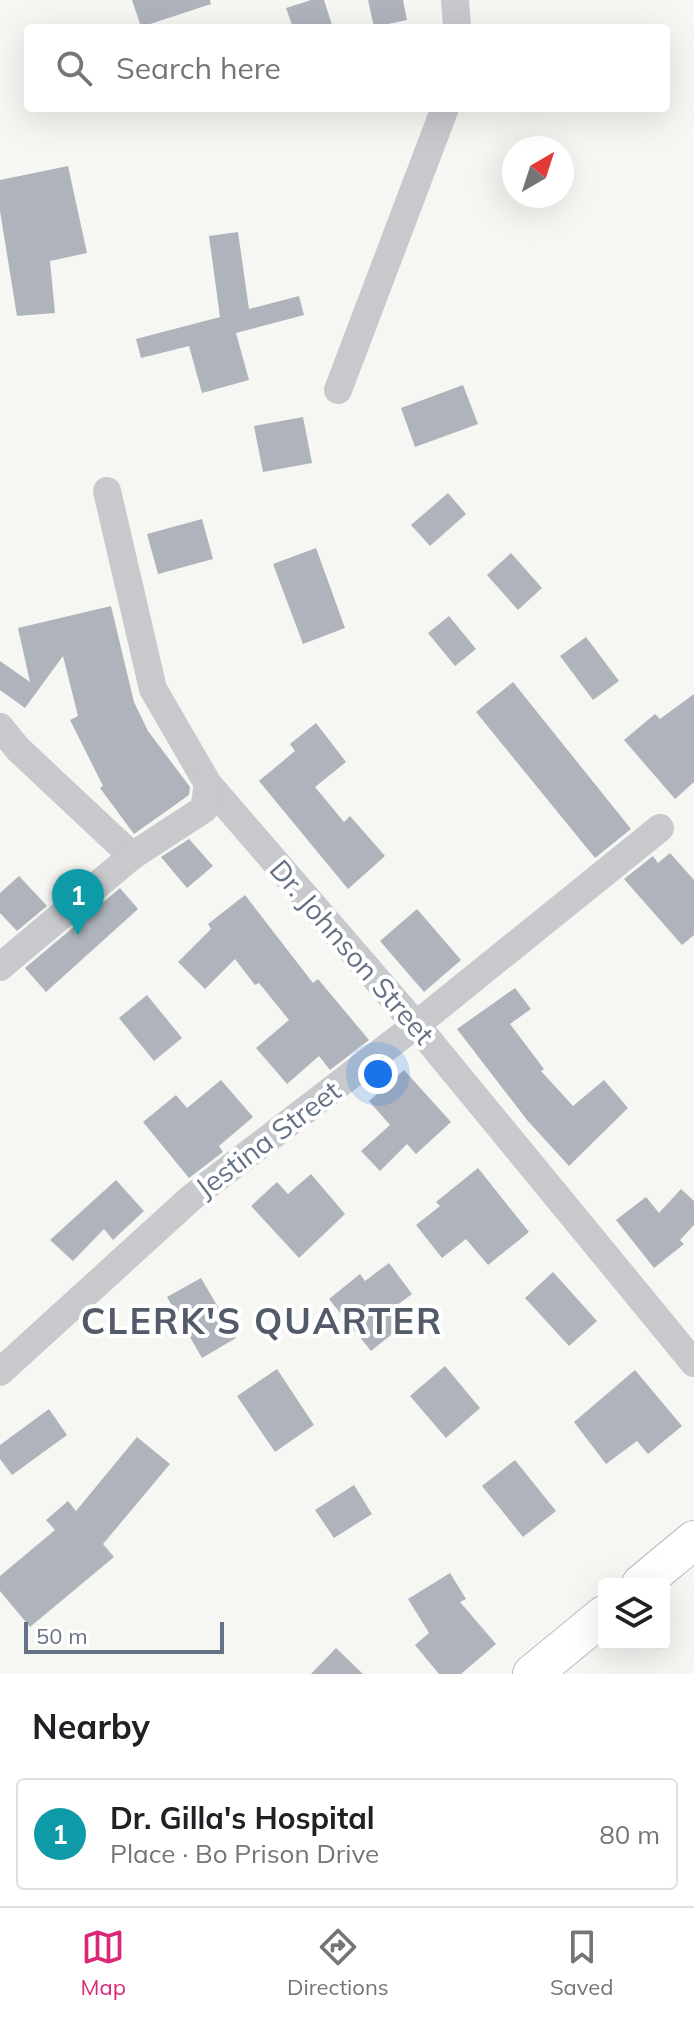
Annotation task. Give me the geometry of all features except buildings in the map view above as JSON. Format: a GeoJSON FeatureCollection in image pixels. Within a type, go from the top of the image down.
{"type":"FeatureCollection","features":[{"type":"Feature","properties":{"kind":"street"},"geometry":{"type":"LineString","coordinates":[[455,0],[457,24]]}},
{"type":"Feature","properties":{"kind":"street"},"geometry":{"type":"LineString","coordinates":[[338,390],[443,112]]}},
{"type":"Feature","properties":{"kind":"street","name":"Dr. Johnson Street"},"geometry":{"type":"LineString","coordinates":[[107,491],[153,689],[208,784],[416,1025],[694,1363]]}},
{"type":"Feature","properties":{"kind":"street"},"geometry":{"type":"LineString","coordinates":[[0,727],[18,749],[132,856]]}},
{"type":"Feature","properties":{"kind":"street"},"geometry":{"type":"LineString","coordinates":[[0,967],[132,856],[204,809],[208,784]]}},
{"type":"Feature","properties":{"kind":"street","name":"Jestina Street"},"geometry":{"type":"LineString","coordinates":[[0,1372],[191,1198],[416,1025],[660,828]]}},
{"type":"Feature","properties":{"kind":"street"},"geometry":{"type":"LineString","coordinates":[[648,1578],[694,1540]]}},
{"type":"Feature","properties":{"kind":"street"},"geometry":{"type":"LineString","coordinates":[[532,1674],[598,1620]]}},
{"type":"Feature","properties":{"kind":"place","name":"Dr. Gilla's Hospital"},"geometry":{"type":"Point","coordinates":[78,935]}},
{"type":"Feature","properties":{"kind":"district","name":"CLERK'S QUARTER"},"geometry":{"type":"Point","coordinates":[262,1321]}}]}
